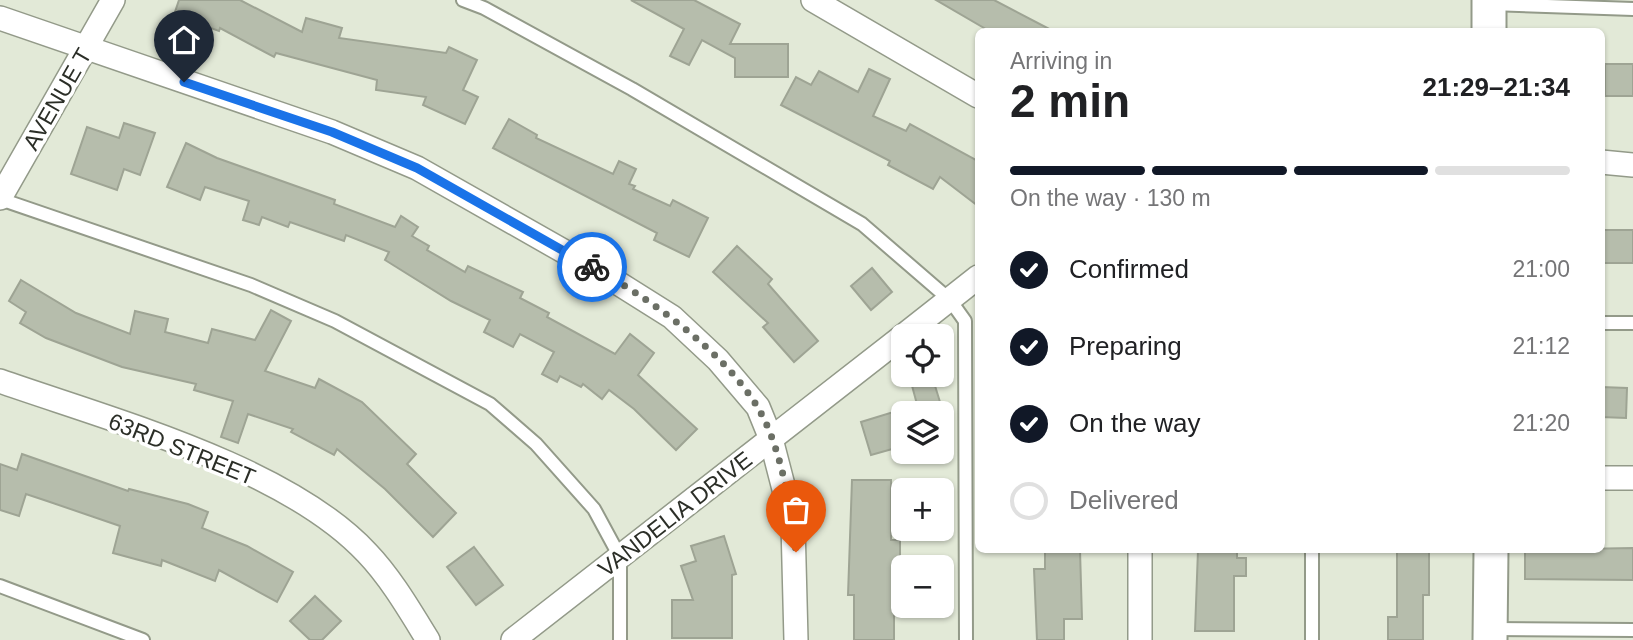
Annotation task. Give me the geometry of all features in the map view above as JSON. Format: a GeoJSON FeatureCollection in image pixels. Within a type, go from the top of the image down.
{"type":"FeatureCollection","features":[{"type":"Feature","properties":{"kind":"street","name":"AVENUE T"},"geometry":{"type":"LineString","coordinates":[[0,198],[113,0]]}},
{"type":"Feature","properties":{"kind":"street"},"geometry":{"type":"LineString","coordinates":[[813,0],[975,94]]}},
{"type":"Feature","properties":{"kind":"street"},"geometry":{"type":"LineString","coordinates":[[0,19],[332,132],[405,163],[602,272],[673,317],[718,360],[758,407],[771,439],[793,524],[796,640]]}},
{"type":"Feature","properties":{"kind":"street"},"geometry":{"type":"LineString","coordinates":[[1605,162],[1633,165]]}},
{"type":"Feature","properties":{"kind":"street","name":"VANDELIA DRIVE"},"geometry":{"type":"LineString","coordinates":[[919,324],[975,279]]}},
{"type":"Feature","properties":{"kind":"street","name":"VANDELIA DRIVE"},"geometry":{"type":"LineString","coordinates":[[513,640],[891,345]]}},
{"type":"Feature","properties":{"kind":"street","name":"63RD STREET"},"geometry":{"type":"LineString","coordinates":[[0,382],[240,469],[325,516],[367,553],[428,640]]}},
{"type":"Feature","properties":{"kind":"street"},"geometry":{"type":"LineString","coordinates":[[1605,478],[1633,478]]}},
{"type":"Feature","properties":{"kind":"street"},"geometry":{"type":"LineString","coordinates":[[1140,553],[1140,640]]}},
{"type":"Feature","properties":{"kind":"street"},"geometry":{"type":"LineString","coordinates":[[1490,635],[1491,553]]}},
{"type":"Feature","properties":{"kind":"lane"},"geometry":{"type":"LineString","coordinates":[[463,0],[484,8],[632,89],[862,224],[950,300],[965,321],[966,640]]}},
{"type":"Feature","properties":{"kind":"lane"},"geometry":{"type":"LineString","coordinates":[[1489,12],[1633,9]]}},
{"type":"Feature","properties":{"kind":"lane"},"geometry":{"type":"LineString","coordinates":[[0,198],[251,285],[335,321],[490,404],[536,444],[594,509],[620,557],[620,640]]}},
{"type":"Feature","properties":{"kind":"lane"},"geometry":{"type":"LineString","coordinates":[[1605,323],[1633,323]]}},
{"type":"Feature","properties":{"kind":"lane"},"geometry":{"type":"LineString","coordinates":[[1312,553],[1312,640]]}},
{"type":"Feature","properties":{"kind":"lane"},"geometry":{"type":"LineString","coordinates":[[0,586],[143,640]]}},
{"type":"Feature","properties":{"kind":"lane"},"geometry":{"type":"LineString","coordinates":[[1490,635],[1633,630]]}},
{"type":"Feature","properties":{"kind":"building"},"geometry":{"type":"Polygon","coordinates":[[[179,0],[240,0],[302,32],[306,18],[342,28],[339,38],[446,53],[449,47],[477,60],[463,90],[478,97],[465,124],[423,105],[426,97],[376,90],[377,80],[276,53],[274,57],[220,28],[219,31],[174,15],[179,0]]]}},
{"type":"Feature","properties":{"kind":"building"},"geometry":{"type":"Polygon","coordinates":[[[631,0],[694,0],[740,24],[730,44],[788,44],[788,77],[735,77],[735,58],[702,40],[689,65],[670,56],[684,29],[631,0]]]}},
{"type":"Feature","properties":{"kind":"building"},"geometry":{"type":"Polygon","coordinates":[[[936,0],[994,0],[1047,28],[984,28],[936,0]]]}},
{"type":"Feature","properties":{"kind":"building"},"geometry":{"type":"Polygon","coordinates":[[[1605,64],[1633,64],[1633,96],[1605,96],[1605,64]]]}},
{"type":"Feature","properties":{"kind":"building"},"geometry":{"type":"Polygon","coordinates":[[[869,69],[890,79],[873,116],[906,131],[910,124],[975,159],[975,204],[940,177],[933,189],[888,165],[890,161],[781,105],[796,77],[811,85],[819,71],[858,92],[869,69]]]}},
{"type":"Feature","properties":{"kind":"building"},"geometry":{"type":"Polygon","coordinates":[[[509,119],[537,135],[536,138],[613,174],[619,161],[636,169],[629,184],[635,186],[633,189],[670,206],[673,200],[708,218],[689,257],[654,240],[657,233],[493,148],[509,119]]]}},
{"type":"Feature","properties":{"kind":"building"},"geometry":{"type":"Polygon","coordinates":[[[124,123],[155,133],[140,175],[124,169],[117,190],[71,174],[87,127],[119,138],[124,123]]]}},
{"type":"Feature","properties":{"kind":"building"},"geometry":{"type":"Polygon","coordinates":[[[186,143],[217,158],[335,200],[334,204],[395,227],[401,216],[418,227],[412,236],[429,246],[427,250],[465,272],[468,266],[523,292],[520,298],[549,313],[547,317],[615,354],[630,334],[654,353],[638,375],[697,429],[676,450],[634,409],[609,390],[602,399],[583,384],[581,387],[560,376],[557,382],[542,374],[554,352],[520,334],[513,347],[484,332],[490,320],[451,301],[385,260],[389,252],[346,235],[344,241],[290,222],[288,227],[262,217],[259,225],[243,220],[249,201],[205,187],[200,200],[167,187],[186,143]]]}},
{"type":"Feature","properties":{"kind":"building"},"geometry":{"type":"Polygon","coordinates":[[[1605,230],[1633,230],[1633,263],[1605,263],[1605,230]]]}},
{"type":"Feature","properties":{"kind":"building"},"geometry":{"type":"Polygon","coordinates":[[[737,246],[772,279],[768,284],[818,341],[794,362],[763,327],[768,323],[713,272],[737,246]]]}},
{"type":"Feature","properties":{"kind":"building"},"geometry":{"type":"Polygon","coordinates":[[[872,268],[892,292],[871,310],[851,286],[872,268]]]}},
{"type":"Feature","properties":{"kind":"building"},"geometry":{"type":"Polygon","coordinates":[[[21,280],[76,313],[130,334],[135,311],[168,319],[165,332],[208,343],[212,329],[255,340],[271,310],[291,321],[265,371],[315,388],[319,379],[362,402],[416,454],[407,464],[456,513],[433,537],[385,489],[337,449],[334,455],[291,432],[293,429],[248,414],[238,443],[221,437],[233,401],[194,390],[196,384],[122,367],[46,338],[20,323],[26,312],[9,301],[21,280]]]}},
{"type":"Feature","properties":{"kind":"building"},"geometry":{"type":"Polygon","coordinates":[[[912,387],[935,387],[940,401],[916,401],[912,387]]]}},
{"type":"Feature","properties":{"kind":"building"},"geometry":{"type":"Polygon","coordinates":[[[1605,387],[1627,388],[1626,418],[1605,417],[1605,387]]]}},
{"type":"Feature","properties":{"kind":"building"},"geometry":{"type":"Polygon","coordinates":[[[891,413],[891,449],[871,455],[861,422],[891,413]]]}},
{"type":"Feature","properties":{"kind":"building"},"geometry":{"type":"Polygon","coordinates":[[[22,454],[128,491],[129,489],[188,504],[208,512],[202,528],[247,546],[293,572],[277,602],[219,570],[215,581],[162,560],[161,566],[113,553],[120,526],[26,494],[19,516],[0,510],[0,464],[17,470],[22,454]]]}},
{"type":"Feature","properties":{"kind":"building"},"geometry":{"type":"Polygon","coordinates":[[[852,480],[891,480],[891,541],[900,541],[900,555],[891,555],[891,618],[894,618],[894,640],[854,640],[854,595],[848,595],[852,480]]]}},
{"type":"Feature","properties":{"kind":"building"},"geometry":{"type":"Polygon","coordinates":[[[724,536],[736,574],[732,575],[732,638],[672,638],[672,600],[693,600],[681,566],[696,561],[691,546],[724,536]]]}},
{"type":"Feature","properties":{"kind":"building"},"geometry":{"type":"Polygon","coordinates":[[[474,547],[503,585],[476,605],[447,567],[474,547]]]}},
{"type":"Feature","properties":{"kind":"building"},"geometry":{"type":"Polygon","coordinates":[[[1633,548],[1633,580],[1525,579],[1525,553],[1605,553],[1605,549],[1633,548]]]}},
{"type":"Feature","properties":{"kind":"building"},"geometry":{"type":"Polygon","coordinates":[[[1045,553],[1080,553],[1082,619],[1064,619],[1064,640],[1037,640],[1034,569],[1045,569],[1045,553]]]}},
{"type":"Feature","properties":{"kind":"building"},"geometry":{"type":"Polygon","coordinates":[[[1198,553],[1237,553],[1237,558],[1246,558],[1246,576],[1234,576],[1234,631],[1195,631],[1198,553]]]}},
{"type":"Feature","properties":{"kind":"building"},"geometry":{"type":"Polygon","coordinates":[[[1397,553],[1429,553],[1429,595],[1423,595],[1423,640],[1388,640],[1388,617],[1397,617],[1397,553]]]}},
{"type":"Feature","properties":{"kind":"building"},"geometry":{"type":"Polygon","coordinates":[[[315,596],[341,621],[322,640],[310,640],[290,621],[315,596]]]}},
{"type":"Feature","properties":{"kind":"way so far"},"geometry":{"type":"LineString","coordinates":[[592,267],[673,317],[718,360],[758,407],[771,439],[793,524],[796,552]]}},
{"type":"Feature","properties":{"kind":"route"},"geometry":{"type":"LineString","coordinates":[[184,82],[332,132],[417,168],[592,267]]}}]}
